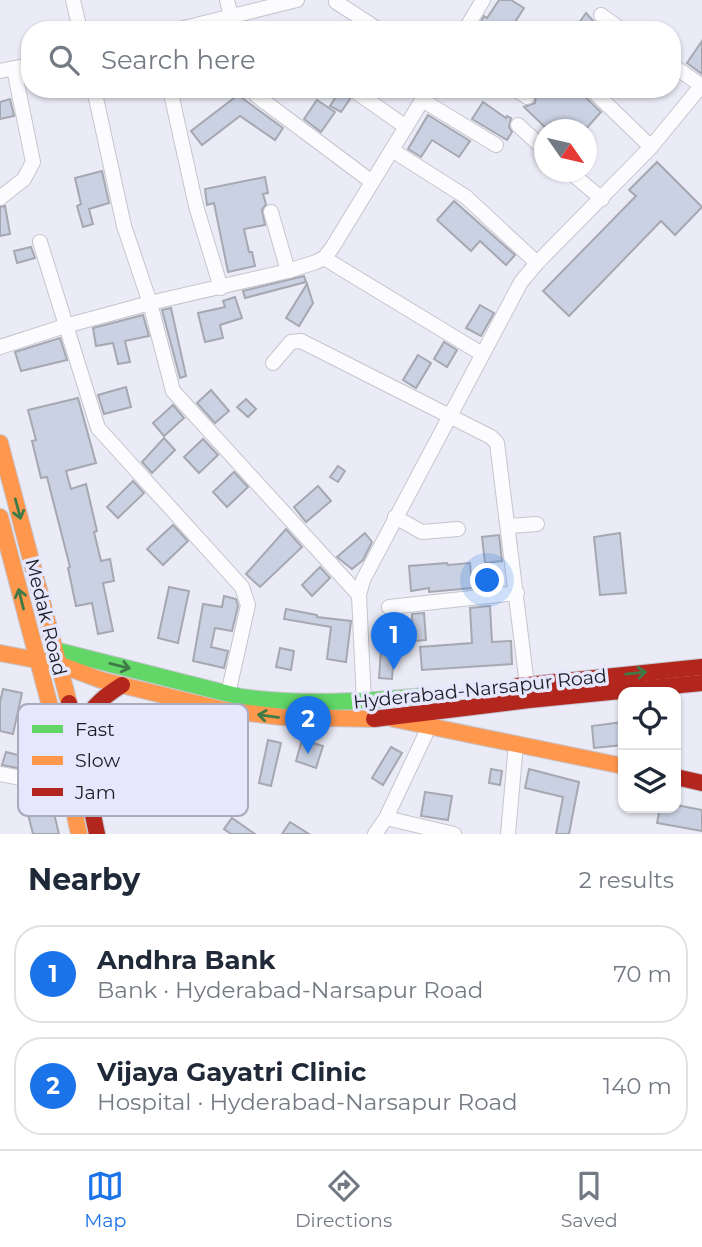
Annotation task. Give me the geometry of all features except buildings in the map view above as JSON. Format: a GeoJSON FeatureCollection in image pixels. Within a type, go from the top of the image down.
{"type":"FeatureCollection","features":[{"type":"Feature","properties":{"kind":"main road","name":"Medak Road"},"geometry":{"type":"LineString","coordinates":[[0,443],[69,704]]}},
{"type":"Feature","properties":{"kind":"main road"},"geometry":{"type":"LineString","coordinates":[[0,517],[49,704]]}},
{"type":"Feature","properties":{"kind":"main road"},"geometry":{"type":"LineString","coordinates":[[1,645],[56,657]]}},
{"type":"Feature","properties":{"kind":"main road","name":"Hyderabad-Narsapur Road"},"geometry":{"type":"LineString","coordinates":[[56,657],[260,700],[364,703],[702,667]]}},
{"type":"Feature","properties":{"kind":"main road","name":"Hyderabad-Narsapur Road"},"geometry":{"type":"LineString","coordinates":[[56,657],[122,685],[200,704]]}},
{"type":"Feature","properties":{"kind":"main road","name":"Hyderabad-Narsapur Road"},"geometry":{"type":"LineString","coordinates":[[248,713],[281,717],[364,719],[702,683]]}},
{"type":"Feature","properties":{"kind":"main road"},"geometry":{"type":"LineString","coordinates":[[94,704],[122,685]]}},
{"type":"Feature","properties":{"kind":"main road"},"geometry":{"type":"LineString","coordinates":[[391,716],[398,721],[618,765]]}},
{"type":"Feature","properties":{"kind":"main road"},"geometry":{"type":"LineString","coordinates":[[681,778],[702,783]]}},
{"type":"Feature","properties":{"kind":"main road"},"geometry":{"type":"LineString","coordinates":[[76,816],[79,834]]}},
{"type":"Feature","properties":{"kind":"main road","name":"Medak Road"},"geometry":{"type":"LineString","coordinates":[[94,816],[97,834]]}},
{"type":"Feature","properties":{"kind":"street"},"geometry":{"type":"LineString","coordinates":[[73,0],[78,21]]}},
{"type":"Feature","properties":{"kind":"street"},"geometry":{"type":"LineString","coordinates":[[227,0],[232,21]]}},
{"type":"Feature","properties":{"kind":"street"},"geometry":{"type":"LineString","coordinates":[[239,21],[297,0]]}},
{"type":"Feature","properties":{"kind":"street"},"geometry":{"type":"LineString","coordinates":[[470,21],[483,0]]}},
{"type":"Feature","properties":{"kind":"street"},"geometry":{"type":"LineString","coordinates":[[336,2],[365,21]]}},
{"type":"Feature","properties":{"kind":"street"},"geometry":{"type":"LineString","coordinates":[[601,15],[609,21]]}},
{"type":"Feature","properties":{"kind":"street"},"geometry":{"type":"LineString","coordinates":[[0,198],[24,179],[33,162],[7,70]]}},
{"type":"Feature","properties":{"kind":"street"},"geometry":{"type":"LineString","coordinates":[[364,703],[359,595],[368,567],[521,282],[651,147],[702,86],[681,71]]}},
{"type":"Feature","properties":{"kind":"street"},"geometry":{"type":"LineString","coordinates":[[96,98],[124,226],[150,303],[168,381],[173,391],[359,595]]}},
{"type":"Feature","properties":{"kind":"street"},"geometry":{"type":"LineString","coordinates":[[172,98],[196,206],[221,288]]}},
{"type":"Feature","properties":{"kind":"street"},"geometry":{"type":"LineString","coordinates":[[260,98],[372,182]]}},
{"type":"Feature","properties":{"kind":"street"},"geometry":{"type":"LineString","coordinates":[[365,98],[406,127]]}},
{"type":"Feature","properties":{"kind":"street"},"geometry":{"type":"LineString","coordinates":[[0,347],[65,326],[288,271],[324,258],[424,98]]}},
{"type":"Feature","properties":{"kind":"street"},"geometry":{"type":"LineString","coordinates":[[430,98],[496,145]]}},
{"type":"Feature","properties":{"kind":"street"},"geometry":{"type":"LineString","coordinates":[[600,98],[651,147]]}},
{"type":"Feature","properties":{"kind":"street"},"geometry":{"type":"LineString","coordinates":[[518,125],[534,140]]}},
{"type":"Feature","properties":{"kind":"street"},"geometry":{"type":"LineString","coordinates":[[392,150],[466,197],[537,263]]}},
{"type":"Feature","properties":{"kind":"street"},"geometry":{"type":"LineString","coordinates":[[581,182],[601,199]]}},
{"type":"Feature","properties":{"kind":"street"},"geometry":{"type":"LineString","coordinates":[[271,212],[288,271]]}},
{"type":"Feature","properties":{"kind":"street"},"geometry":{"type":"LineString","coordinates":[[40,242],[98,428],[242,587],[246,596],[248,605],[228,694]]}},
{"type":"Feature","properties":{"kind":"street"},"geometry":{"type":"LineString","coordinates":[[324,258],[482,354]]}},
{"type":"Feature","properties":{"kind":"street"},"geometry":{"type":"LineString","coordinates":[[273,363],[290,342],[300,341],[492,437],[497,443],[527,685]]}},
{"type":"Feature","properties":{"kind":"street"},"geometry":{"type":"LineString","coordinates":[[396,517],[422,532],[458,529]]}},
{"type":"Feature","properties":{"kind":"street"},"geometry":{"type":"LineString","coordinates":[[509,526],[537,524]]}},
{"type":"Feature","properties":{"kind":"street"},"geometry":{"type":"LineString","coordinates":[[389,607],[517,593]]}},
{"type":"Feature","properties":{"kind":"street"},"geometry":{"type":"LineString","coordinates":[[375,834],[386,818],[429,727]]}},
{"type":"Feature","properties":{"kind":"street"},"geometry":{"type":"LineString","coordinates":[[508,834],[516,744]]}},
{"type":"Feature","properties":{"kind":"street"},"geometry":{"type":"LineString","coordinates":[[0,774],[18,777]]}},
{"type":"Feature","properties":{"kind":"street"},"geometry":{"type":"LineString","coordinates":[[386,818],[430,831],[454,834]]}},
{"type":"Feature","properties":{"kind":"traffic: fast"},"geometry":{"type":"LineString","coordinates":[[59,651],[241,697],[332,702],[424,696]]}},
{"type":"Feature","properties":{"kind":"traffic: slow"},"geometry":{"type":"LineString","coordinates":[[0,443],[69,703]]}},
{"type":"Feature","properties":{"kind":"traffic: slow"},"geometry":{"type":"LineString","coordinates":[[0,517],[49,704]]}},
{"type":"Feature","properties":{"kind":"traffic: slow"},"geometry":{"type":"LineString","coordinates":[[0,653],[58,664],[101,680],[199,704]]}},
{"type":"Feature","properties":{"kind":"traffic: slow"},"geometry":{"type":"LineString","coordinates":[[248,713],[281,717],[374,719]]}},
{"type":"Feature","properties":{"kind":"traffic: slow"},"geometry":{"type":"LineString","coordinates":[[394,719],[618,765]]}},
{"type":"Feature","properties":{"kind":"traffic: slow"},"geometry":{"type":"LineString","coordinates":[[75,816],[79,834]]}},
{"type":"Feature","properties":{"kind":"traffic: jam"},"geometry":{"type":"LineString","coordinates":[[517,686],[702,667]]}},
{"type":"Feature","properties":{"kind":"traffic: jam"},"geometry":{"type":"LineString","coordinates":[[374,719],[702,683]]}},
{"type":"Feature","properties":{"kind":"traffic: jam"},"geometry":{"type":"LineString","coordinates":[[97,704],[122,685]]}},
{"type":"Feature","properties":{"kind":"traffic: jam"},"geometry":{"type":"LineString","coordinates":[[681,778],[702,783]]}},
{"type":"Feature","properties":{"kind":"traffic: jam"},"geometry":{"type":"LineString","coordinates":[[93,816],[97,834]]}},
{"type":"Feature","properties":{"kind":"place","name":"Andhra Bank"},"geometry":{"type":"Point","coordinates":[394,670]}},
{"type":"Feature","properties":{"kind":"place","name":"Vijaya Gayatri Clinic"},"geometry":{"type":"Point","coordinates":[308,754]}}]}
